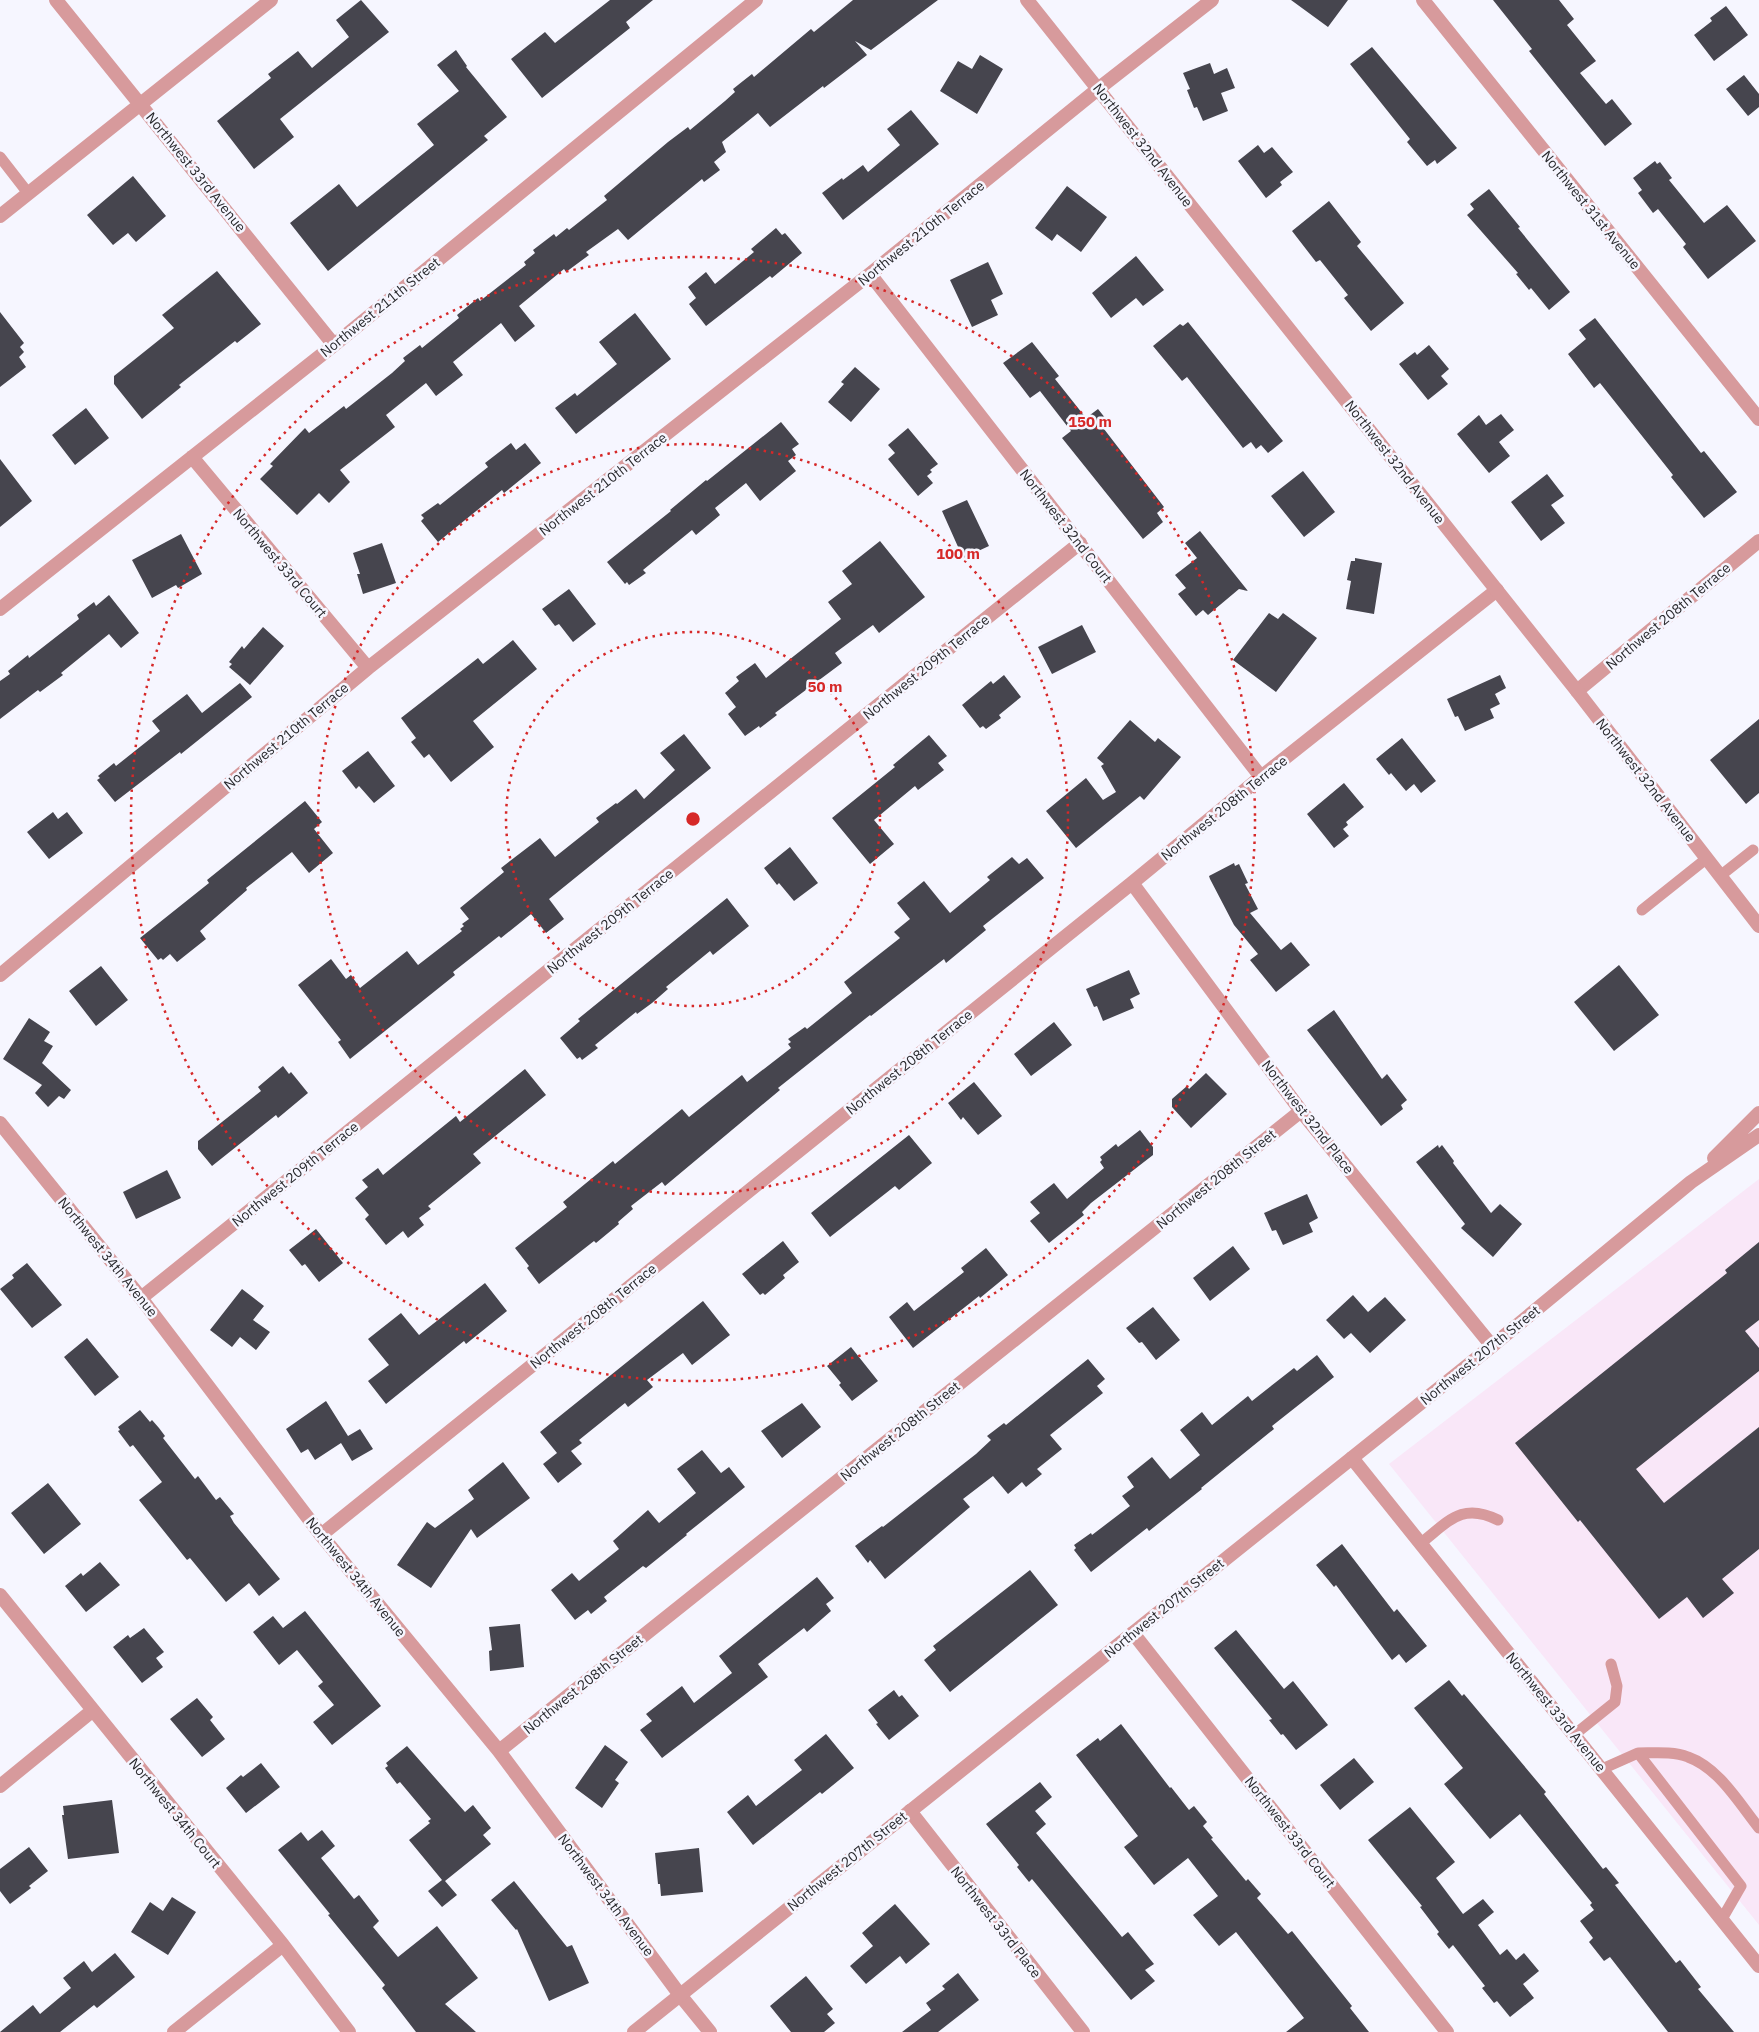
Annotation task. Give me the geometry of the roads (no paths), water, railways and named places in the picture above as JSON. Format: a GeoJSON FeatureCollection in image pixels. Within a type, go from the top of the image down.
{"type":"FeatureCollection","features":[{"type":"Feature","properties":{"kind":"street","name":"Northwest 33rd Avenue"},"geometry":{"type":"LineString","coordinates":[[56,0],[334,345]]}},
{"type":"Feature","properties":{"kind":"street"},"geometry":{"type":"LineString","coordinates":[[0,216],[271,0]]}},
{"type":"Feature","properties":{"kind":"street","name":"Northwest 211th Street"},"geometry":{"type":"LineString","coordinates":[[0,608],[334,345],[756,0]]}},
{"type":"Feature","properties":{"kind":"street","name":"Northwest 32nd Avenue"},"geometry":{"type":"LineString","coordinates":[[1027,0],[1577,691],[1706,859],[1758,922]]}},
{"type":"Feature","properties":{"kind":"street","name":"Northwest 210th Terrace"},"geometry":{"type":"LineString","coordinates":[[0,975],[368,668],[870,274],[1098,89],[1212,0]]}},
{"type":"Feature","properties":{"kind":"street","name":"Northwest 31st Avenue"},"geometry":{"type":"LineString","coordinates":[[1423,0],[1759,419]]}},
{"type":"Feature","properties":{"kind":"street","name":"Northwest 32nd Court"},"geometry":{"type":"LineString","coordinates":[[870,274],[1260,777]]}},
{"type":"Feature","properties":{"kind":"street","name":"Northwest 33rd Court"},"geometry":{"type":"LineString","coordinates":[[192,457],[368,668]]}},
{"type":"Feature","properties":{"kind":"street","name":"Northwest 208th Terrace"},"geometry":{"type":"LineString","coordinates":[[1577,691],[1759,541]]}},
{"type":"Feature","properties":{"kind":"street","name":"Northwest 209th Terrace"},"geometry":{"type":"LineString","coordinates":[[141,1298],[1080,544]]}},
{"type":"Feature","properties":{"kind":"street","name":"Northwest 208th Terrace"},"geometry":{"type":"LineString","coordinates":[[321,1534],[1132,883],[1260,777],[1496,590]]}},
{"type":"Feature","properties":{"kind":"street","name":"Northwest 32nd Place"},"geometry":{"type":"LineString","coordinates":[[1132,883],[1301,1111],[1492,1346]]}},
{"type":"Feature","properties":{"kind":"street","name":"Northwest 208th Street"},"geometry":{"type":"LineString","coordinates":[[499,1751],[1301,1111]]}},
{"type":"Feature","properties":{"kind":"street","name":"Northwest 207th Street"},"geometry":{"type":"LineString","coordinates":[[1691,1182],[1759,1113]]}},
{"type":"Feature","properties":{"kind":"street","name":"Northwest 34th Avenue"},"geometry":{"type":"LineString","coordinates":[[0,1123],[141,1298],[321,1534],[499,1751],[680,1995],[710,2032]]}},
{"type":"Feature","properties":{"kind":"street","name":"Northwest 207th Street"},"geometry":{"type":"LineString","coordinates":[[634,2032],[1492,1346],[1691,1182],[1759,1135]]}},
{"type":"Feature","properties":{"kind":"street","name":"Northwest 33rd Avenue"},"geometry":{"type":"LineString","coordinates":[[1352,1458],[1759,1966]]}},
{"type":"Feature","properties":{"kind":"street","name":"Northwest 34th Court"},"geometry":{"type":"LineString","coordinates":[[0,1595],[283,1945],[349,2032]]}},
{"type":"Feature","properties":{"kind":"street","name":"Northwest 33rd Court"},"geometry":{"type":"LineString","coordinates":[[1133,1633],[1447,2032]]}},
{"type":"Feature","properties":{"kind":"street"},"geometry":{"type":"LineString","coordinates":[[0,1786],[92,1711]]}},
{"type":"Feature","properties":{"kind":"street","name":"Northwest 33rd Place"},"geometry":{"type":"LineString","coordinates":[[910,1812],[1083,2032]]}},
{"type":"Feature","properties":{"kind":"street"},"geometry":{"type":"LineString","coordinates":[[174,2032],[283,1945]]}},
{"type":"Feature","properties":{"kind":"lane"},"geometry":{"type":"LineString","coordinates":[[0,157],[28,193]]}},
{"type":"Feature","properties":{"kind":"lane"},"geometry":{"type":"LineString","coordinates":[[1720,876],[1753,850]]}},
{"type":"Feature","properties":{"kind":"lane"},"geometry":{"type":"LineString","coordinates":[[1642,910],[1706,859]]}},
{"type":"Feature","properties":{"kind":"lane"},"geometry":{"type":"LineString","coordinates":[[1421,1543],[1453,1518],[1470,1511],[1486,1514],[1498,1520]]}},
{"type":"Feature","properties":{"kind":"lane"},"geometry":{"type":"LineString","coordinates":[[1574,1734],[1615,1702],[1618,1686],[1611,1664]]}},
{"type":"Feature","properties":{"kind":"lane"},"geometry":{"type":"LineString","coordinates":[[1638,1753],[1741,1886],[1722,1919]]}},
{"type":"Feature","properties":{"kind":"lane"},"geometry":{"type":"LineString","coordinates":[[1602,1769],[1638,1753],[1669,1753],[1687,1756],[1715,1774],[1759,1828]]}}]}
